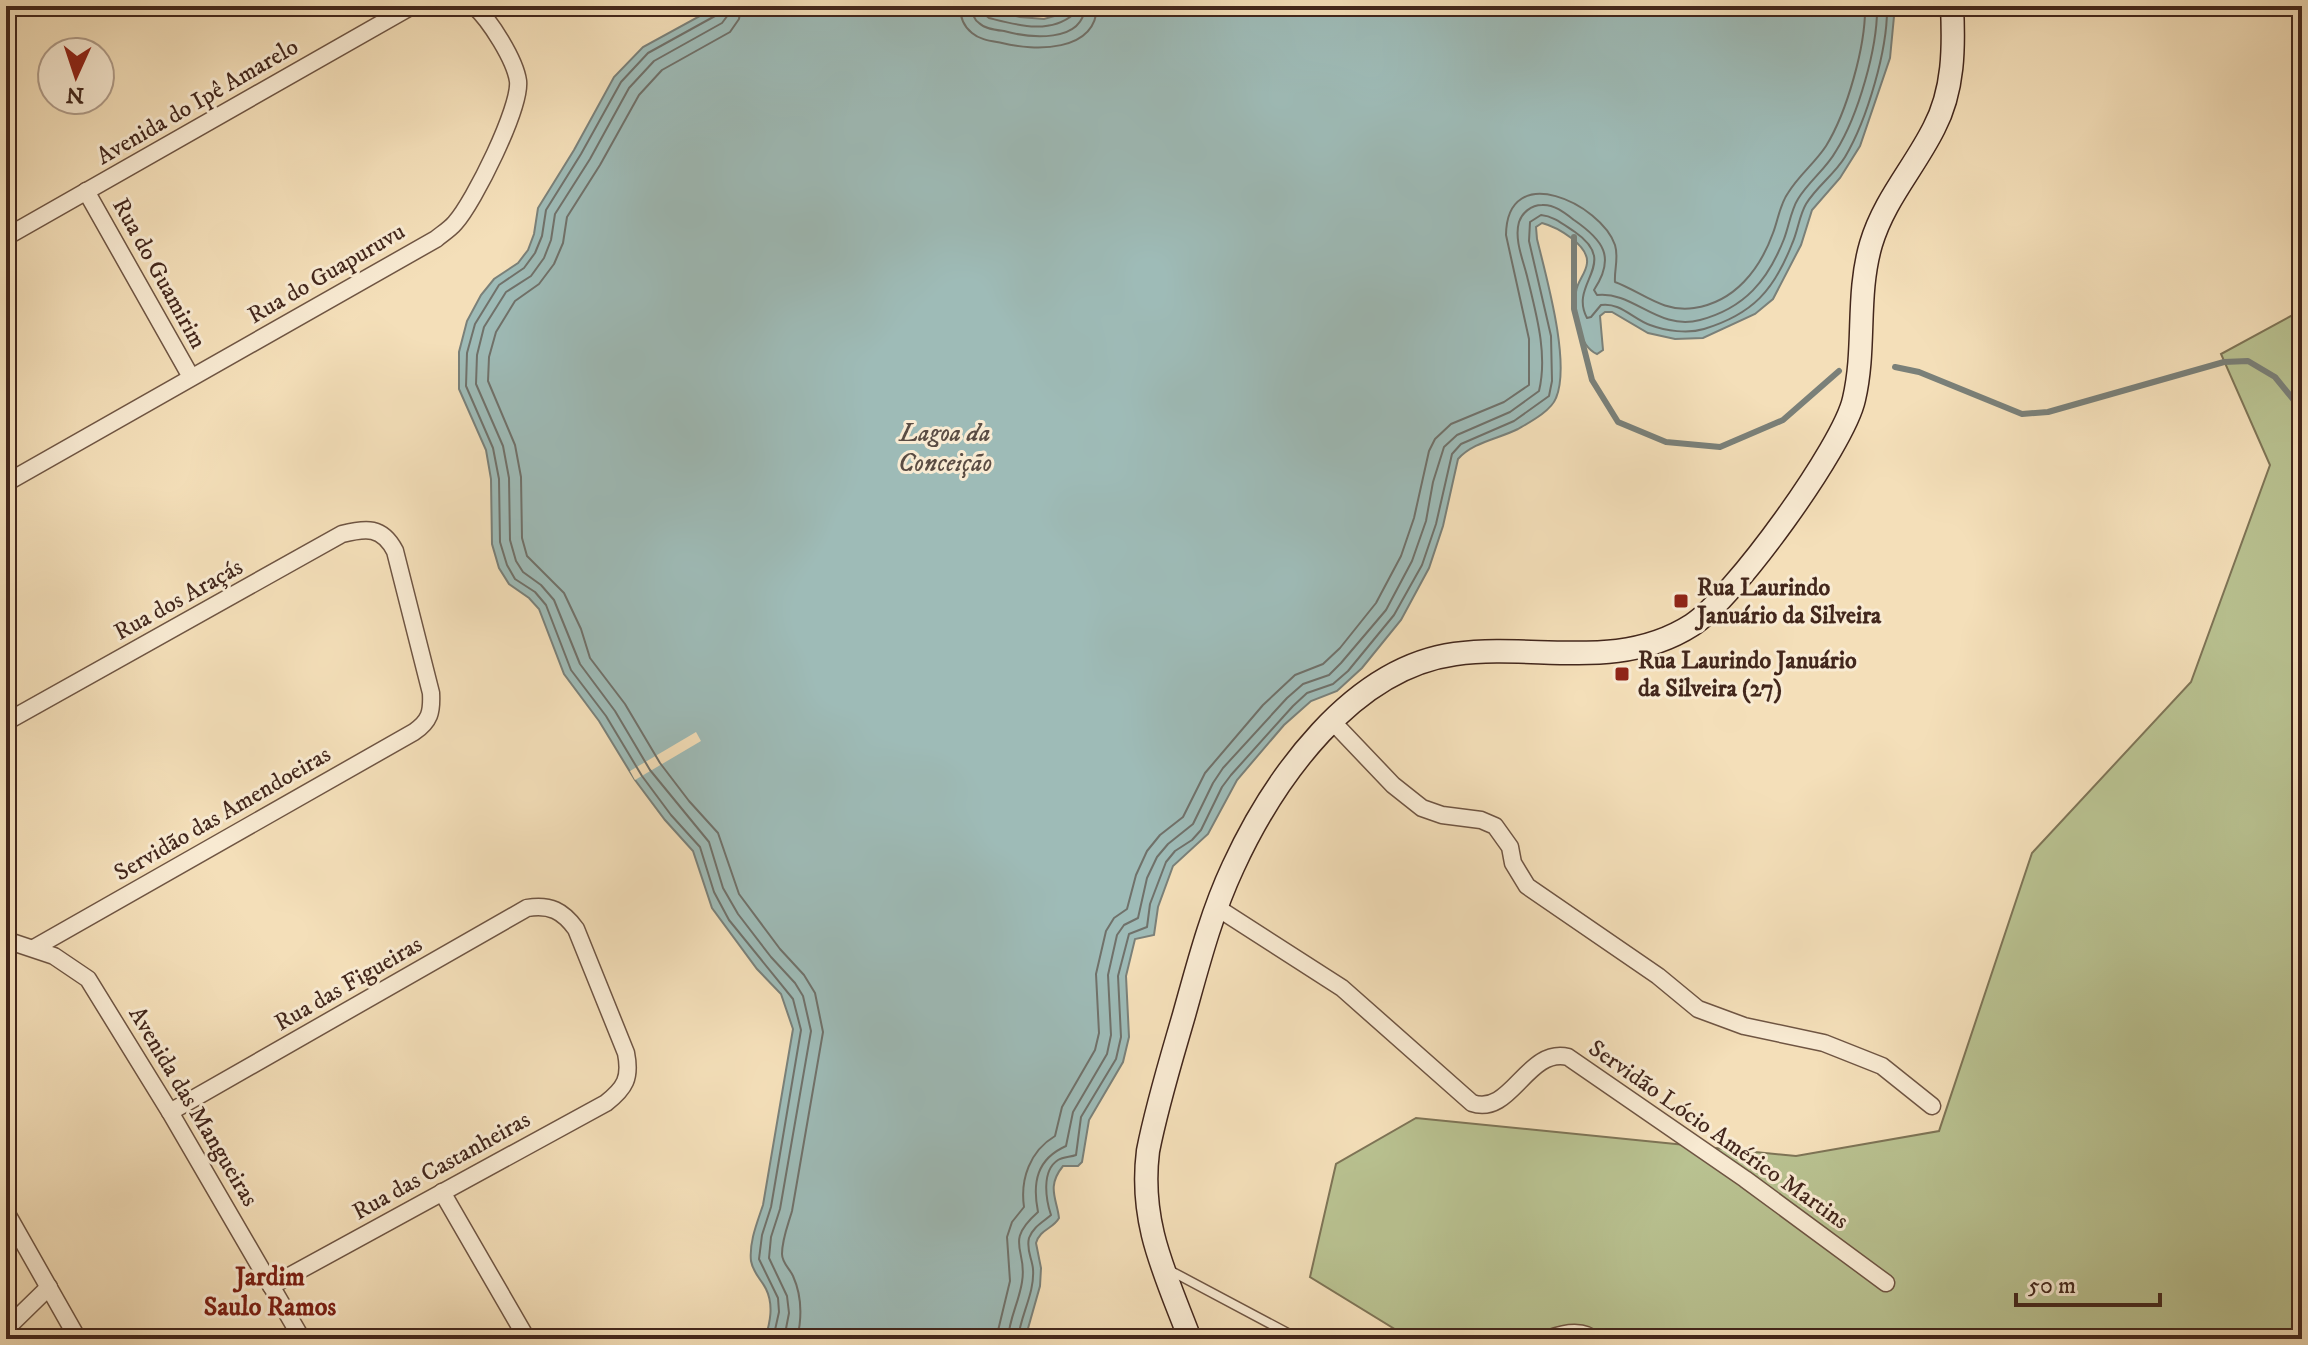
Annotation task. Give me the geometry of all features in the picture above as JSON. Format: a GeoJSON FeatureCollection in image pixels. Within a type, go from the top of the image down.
{"type":"FeatureCollection","features":[{"type":"Feature","properties":{"kind":"main road"},"geometry":{"type":"LineString","coordinates":[[1190,1339],[1163,1267],[1146,1207],[1144,1181],[1148,1151],[1216,907],[1256,822],[1277,789],[1332,721],[1362,693],[1407,666],[1430,658],[1482,651],[1562,655],[1644,647],[1693,625],[1714,607],[1795,504],[1846,424],[1854,403],[1857,382],[1862,298],[1870,247],[1889,200],[1930,136],[1944,104],[1953,53],[1952,6]]}},
{"type":"Feature","properties":{"kind":"street","name":"Avenida do Ipê Amarelo"},"geometry":{"type":"LineString","coordinates":[[6,237],[412,6]]}},
{"type":"Feature","properties":{"kind":"street","name":"Rua do Guapuruvu"},"geometry":{"type":"LineString","coordinates":[[6,483],[436,239],[454,225],[511,118],[517,99],[518,82],[513,64],[483,9]]}},
{"type":"Feature","properties":{"kind":"street","name":"Rua do Guamirim"},"geometry":{"type":"LineString","coordinates":[[86,191],[191,377]]}},
{"type":"Feature","properties":{"kind":"street","name":"Rua dos Araçás"},"geometry":{"type":"LineString","coordinates":[[6,722],[342,534],[361,529],[377,531]]}},
{"type":"Feature","properties":{"kind":"street","name":"Servidão das Amendoeiras"},"geometry":{"type":"LineString","coordinates":[[34,948],[424,725],[431,715],[431,693],[395,551],[388,539],[377,531]]}},
{"type":"Feature","properties":{"kind":"street"},"geometry":{"type":"LineString","coordinates":[[1332,721],[1393,785],[1422,808],[1442,815],[1481,820],[1495,826],[1510,847],[1513,863],[1527,886],[1658,976],[1698,1009],[1744,1026],[1824,1043],[1882,1066],[1932,1106]]}},
{"type":"Feature","properties":{"kind":"street","name":"Rua das Figueiras"},"geometry":{"type":"LineString","coordinates":[[170,1112],[527,908],[539,906],[565,915],[576,929],[626,1053],[628,1080]]}},
{"type":"Feature","properties":{"kind":"street","name":"Servidão Lócio Américo Martins"},"geometry":{"type":"LineString","coordinates":[[1216,907],[1342,988],[1472,1103],[1483,1107],[1494,1104],[1544,1059],[1557,1054],[1568,1057],[1745,1179],[1886,1283]]}},
{"type":"Feature","properties":{"kind":"street","name":"Avenida das Mangueiras"},"geometry":{"type":"LineString","coordinates":[[6,940],[34,948],[73,966],[88,979],[170,1112],[302,1339]]}},
{"type":"Feature","properties":{"kind":"street","name":"Rua das Castanheiras"},"geometry":{"type":"LineString","coordinates":[[271,1286],[606,1103],[620,1092],[628,1080]]}},
{"type":"Feature","properties":{"kind":"street"},"geometry":{"type":"LineString","coordinates":[[442,1192],[527,1339]]}},
{"type":"Feature","properties":{"kind":"street"},"geometry":{"type":"LineString","coordinates":[[6,1212],[78,1339]]}},
{"type":"Feature","properties":{"kind":"street"},"geometry":{"type":"LineString","coordinates":[[6,1329],[49,1287]]}},
{"type":"Feature","properties":{"kind":"lane"},"geometry":{"type":"LineString","coordinates":[[1163,1267],[1299,1339]]}},
{"type":"Feature","properties":{"kind":"lane"},"geometry":{"type":"LineString","coordinates":[[1536,1339],[1558,1330],[1579,1328],[1600,1339]]}},
{"type":"Feature","properties":{"kind":"green space"},"geometry":{"type":"Polygon","coordinates":[[[2302,310],[2302,1339],[1411,1339],[1310,1277],[1336,1164],[1416,1118],[1796,1156],[1939,1131],[2032,853],[2191,682],[2270,465],[2221,354],[2302,310]]]}},
{"type":"Feature","properties":{"kind":"water","name":"Lagoa da Conceição"},"geometry":{"type":"Polygon","coordinates":[[[718,6],[975,6],[1020,17],[1044,19],[1061,14],[1071,6],[1895,6],[1890,58],[1860,146],[1840,178],[1812,210],[1801,245],[1773,299],[1755,314],[1703,338],[1675,339],[1648,333],[1612,312],[1605,312],[1600,316],[1603,350],[1597,354],[1581,336],[1576,317],[1576,292],[1586,267],[1586,256],[1578,243],[1556,228],[1542,223],[1536,227],[1559,342],[1560,383],[1556,398],[1534,420],[1478,445],[1458,459],[1443,526],[1429,568],[1401,620],[1362,668],[1337,691],[1311,701],[1284,725],[1237,780],[1208,834],[1173,866],[1158,907],[1154,935],[1135,939],[1126,976],[1129,1037],[1123,1062],[1089,1120],[1082,1162],[1078,1166],[1063,1166],[1055,1180],[1059,1218],[1040,1235],[1036,1243],[1041,1268],[1040,1286],[1025,1339],[765,1339],[770,1320],[770,1301],[753,1269],[751,1247],[763,1205],[793,1029],[781,994],[757,969],[712,908],[693,851],[635,780],[599,721],[564,674],[539,609],[509,584],[499,568],[492,544],[491,479],[486,450],[459,389],[459,352],[467,321],[494,279],[518,263],[528,250],[538,208],[614,77],[643,47],[718,6]]]}},
{"type":"Feature","properties":{"kind":"pier"},"geometry":{"type":"Polygon","coordinates":[[[696,732],[701,741],[635,780],[630,771],[696,732]]]}},
{"type":"Feature","properties":{"kind":"waterway"},"geometry":{"type":"LineString","coordinates":[[1574,237],[1574,309],[1592,380],[1618,422],[1666,442],[1720,447],[1783,420],[1839,371]]}},
{"type":"Feature","properties":{"kind":"waterway"},"geometry":{"type":"LineString","coordinates":[[1895,367],[1919,372],[2022,414],[2048,412],[2224,362],[2248,361],[2275,377],[2302,410]]}},
{"type":"Feature","properties":{"kind":"place","name":"Rua Laurindo Januário da Silveira"},"geometry":{"type":"Point","coordinates":[1681,601]}},
{"type":"Feature","properties":{"kind":"place","name":"Rua Laurindo Januário da Silveira (27)"},"geometry":{"type":"Point","coordinates":[1622,674]}},
{"type":"Feature","properties":{"kind":"district","name":"Jardim Saulo Ramos"},"geometry":{"type":"Point","coordinates":[270,1291]}}]}
